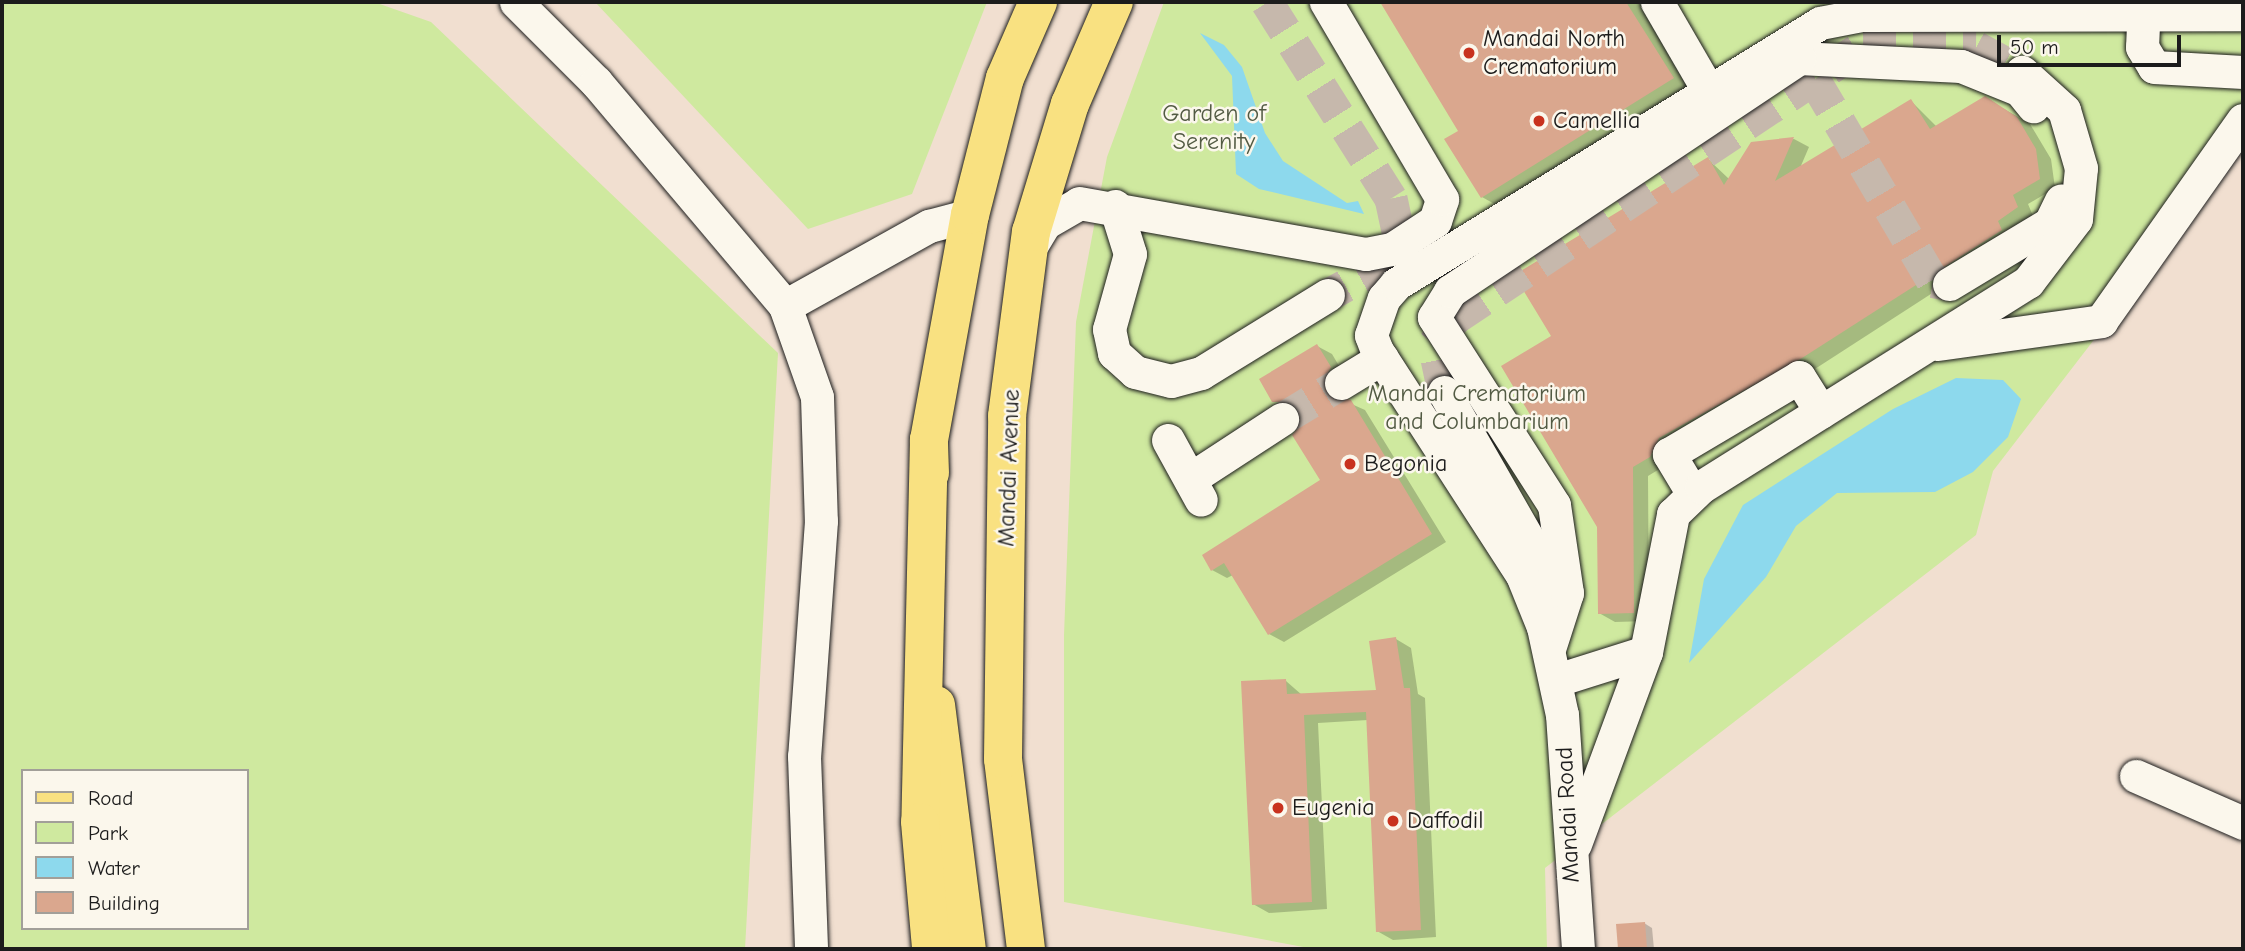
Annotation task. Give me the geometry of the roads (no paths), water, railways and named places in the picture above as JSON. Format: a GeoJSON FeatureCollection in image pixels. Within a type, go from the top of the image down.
{"type":"FeatureCollection","features":[{"type":"Feature","properties":{"kind":"main road"},"geometry":{"type":"LineString","coordinates":[[931,949],[920,822],[929,440],[970,215],[1005,78],[1038,2]]}},
{"type":"Feature","properties":{"kind":"main road","name":"Mandai Avenue"},"geometry":{"type":"LineString","coordinates":[[1026,949],[1003,745],[1007,416],[1028,251],[1070,104],[1114,2]]}},
{"type":"Feature","properties":{"kind":"main road"},"geometry":{"type":"LineString","coordinates":[[929,440],[937,731],[967,949]]}},
{"type":"Feature","properties":{"kind":"street"},"geometry":{"type":"LineString","coordinates":[[516,2],[596,82],[785,306],[817,397],[821,521],[804,756],[811,949]]}},
{"type":"Feature","properties":{"kind":"street"},"geometry":{"type":"LineString","coordinates":[[1028,251],[1045,223],[1074,205],[1115,206],[1366,254],[1392,249],[1434,221],[1442,199],[1326,2]]}},
{"type":"Feature","properties":{"kind":"street"},"geometry":{"type":"LineString","coordinates":[[1657,2],[1708,90]]}},
{"type":"Feature","properties":{"kind":"street"},"geometry":{"type":"LineString","coordinates":[[2143,8],[2142,47],[2154,67],[2243,72]]}},
{"type":"Feature","properties":{"kind":"street"},"geometry":{"type":"LineString","coordinates":[[1554,651],[1522,575],[1382,358],[1371,335],[1378,308],[1396,284],[1793,34],[1861,15],[2143,8],[2243,14]]}},
{"type":"Feature","properties":{"kind":"street"},"geometry":{"type":"LineString","coordinates":[[1759,56],[1961,66],[2020,90],[2044,120],[2062,164],[2060,241]]}},
{"type":"Feature","properties":{"kind":"street"},"geometry":{"type":"LineString","coordinates":[[1554,651],[1567,593],[1553,505],[1434,317],[1450,291],[1799,58]]}},
{"type":"Feature","properties":{"kind":"street"},"geometry":{"type":"LineString","coordinates":[[1570,856],[1646,652],[1674,514],[1693,494],[2028,282],[2060,241],[2083,196],[2081,168],[2064,110],[2022,72]]}},
{"type":"Feature","properties":{"kind":"street"},"geometry":{"type":"LineString","coordinates":[[1925,346],[2101,321],[2243,120]]}},
{"type":"Feature","properties":{"kind":"street"},"geometry":{"type":"LineString","coordinates":[[1949,284],[2050,223],[2061,200]]}},
{"type":"Feature","properties":{"kind":"street"},"geometry":{"type":"LineString","coordinates":[[1115,206],[1130,254],[1109,329],[1114,353],[1135,372],[1171,380],[1201,373],[1328,295]]}},
{"type":"Feature","properties":{"kind":"street"},"geometry":{"type":"LineString","coordinates":[[785,306],[929,226],[970,215]]}},
{"type":"Feature","properties":{"kind":"street"},"geometry":{"type":"LineString","coordinates":[[1341,383],[1382,358]]}},
{"type":"Feature","properties":{"kind":"street"},"geometry":{"type":"LineString","coordinates":[[1693,494],[1669,454],[1799,377],[1821,412]]}},
{"type":"Feature","properties":{"kind":"street"},"geometry":{"type":"LineString","coordinates":[[1444,391],[1543,565],[1554,651]]}},
{"type":"Feature","properties":{"kind":"street"},"geometry":{"type":"LineString","coordinates":[[1168,440],[1195,490],[1282,419]]}},
{"type":"Feature","properties":{"kind":"street"},"geometry":{"type":"LineString","coordinates":[[1554,651],[1646,652]]}},
{"type":"Feature","properties":{"kind":"street","name":"Mandai Road"},"geometry":{"type":"LineString","coordinates":[[1554,651],[1578,949]]}},
{"type":"Feature","properties":{"kind":"street"},"geometry":{"type":"LineString","coordinates":[[2136,776],[2243,823]]}},
{"type":"Feature","properties":{"kind":"water"},"geometry":{"type":"Polygon","coordinates":[[[1200,33],[1224,45],[1242,67],[1265,133],[1283,161],[1347,203],[1358,201],[1364,214],[1259,189],[1236,174],[1232,76],[1200,33]]]}},
{"type":"Feature","properties":{"kind":"water"},"geometry":{"type":"Polygon","coordinates":[[[1956,378],[2003,380],[2021,399],[2008,437],[1973,472],[1935,492],[1837,493],[1796,526],[1766,577],[1689,663],[1704,579],[1743,505],[1893,409],[1956,378]]]}},
{"type":"Feature","properties":{"kind":"tunnel"},"geometry":{"type":"LineString","coordinates":[[1267,2],[1391,198],[1399,235],[1389,261],[1328,295]]}},
{"type":"Feature","properties":{"kind":"tunnel"},"geometry":{"type":"LineString","coordinates":[[1444,392],[1434,344],[1455,318],[1863,46],[1976,47],[2022,72]]}},
{"type":"Feature","properties":{"kind":"tunnel"},"geometry":{"type":"LineString","coordinates":[[1814,79],[1933,281],[1949,284]]}},
{"type":"Feature","properties":{"kind":"tunnel"},"geometry":{"type":"LineString","coordinates":[[1282,419],[1341,383]]}},
{"type":"Feature","properties":{"kind":"place","name":"Mandai North Crematorium"},"geometry":{"type":"Point","coordinates":[1469,53]}},
{"type":"Feature","properties":{"kind":"place","name":"Camellia"},"geometry":{"type":"Point","coordinates":[1539,121]}},
{"type":"Feature","properties":{"kind":"place","name":"Begonia"},"geometry":{"type":"Point","coordinates":[1350,464]}},
{"type":"Feature","properties":{"kind":"place","name":"Eugenia"},"geometry":{"type":"Point","coordinates":[1278,808]}},
{"type":"Feature","properties":{"kind":"place","name":"Daffodil"},"geometry":{"type":"Point","coordinates":[1393,821]}},
{"type":"Feature","properties":{"kind":"park label","name":"Garden of Serenity"},"geometry":{"type":"Point","coordinates":[1214,128]}},
{"type":"Feature","properties":{"kind":"park label","name":"Mandai Crematorium and Columbarium"},"geometry":{"type":"Point","coordinates":[1477,408]}}]}
